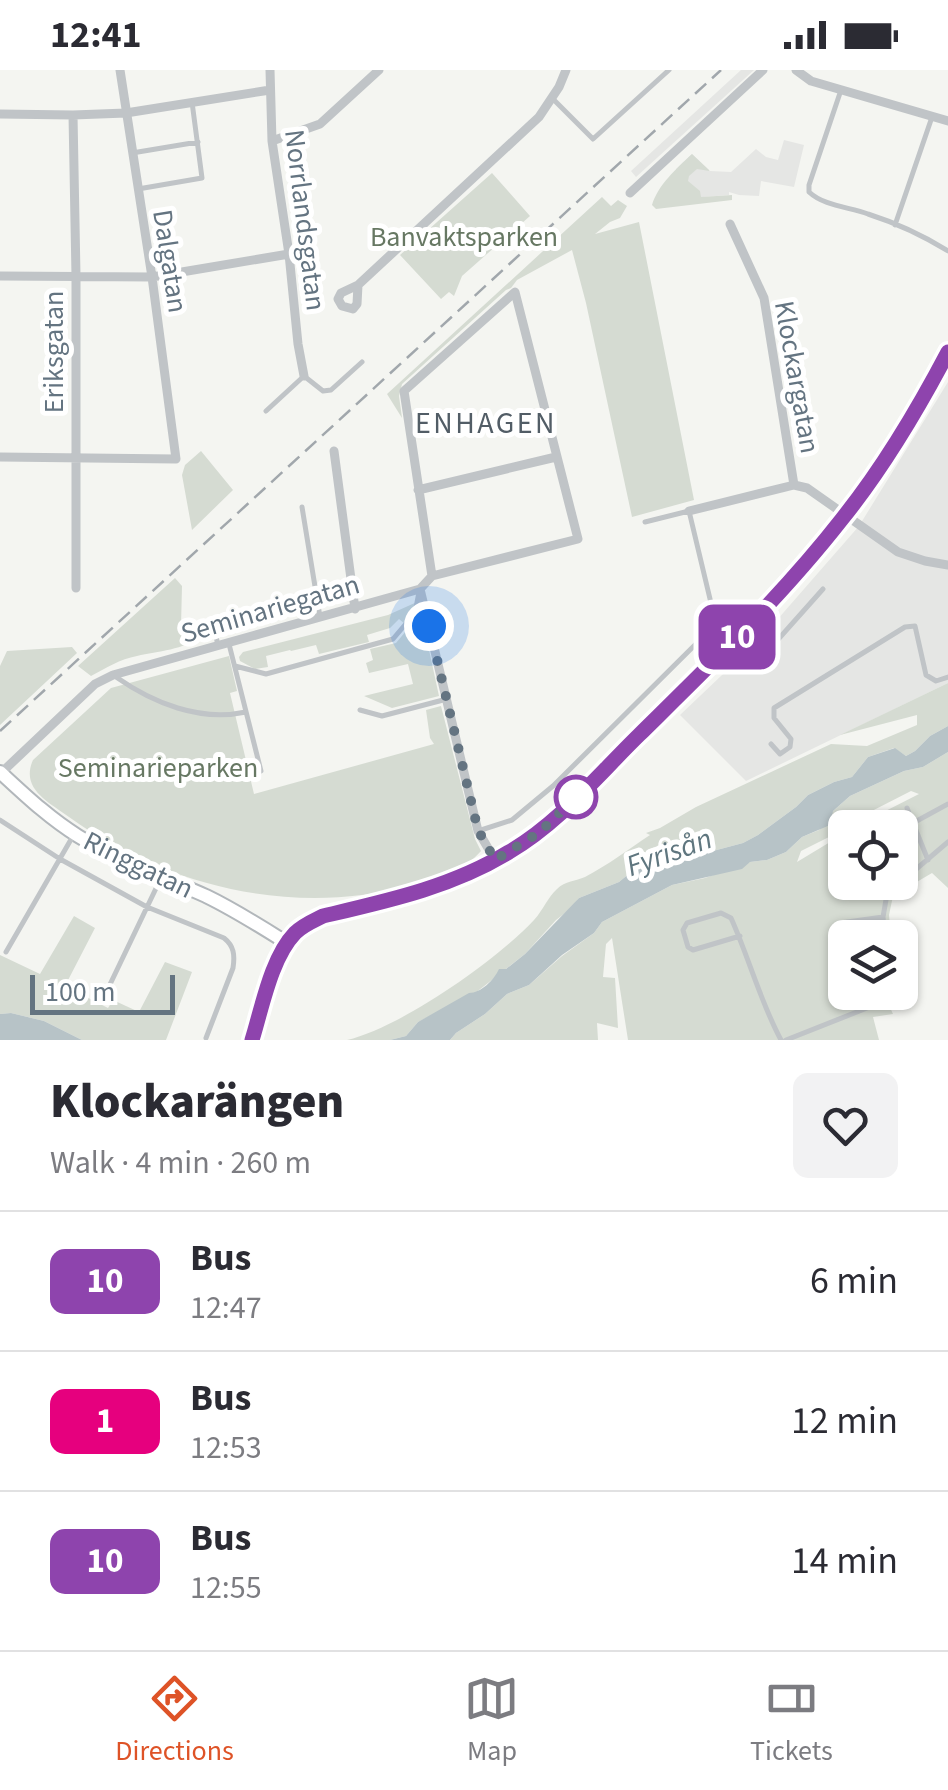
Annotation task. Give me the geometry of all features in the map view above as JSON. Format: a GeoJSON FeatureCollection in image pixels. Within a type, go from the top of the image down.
{"type":"FeatureCollection","features":[{"type":"Feature","properties":{"kind":"street","name":"Dalgatan"},"geometry":{"type":"LineString","coordinates":[[76,457],[176,460],[120,70]]}},
{"type":"Feature","properties":{"kind":"street","name":"Norrlandsgatan"},"geometry":{"type":"LineString","coordinates":[[270,70],[272,141],[304,376]]}},
{"type":"Feature","properties":{"kind":"street"},"geometry":{"type":"LineString","coordinates":[[272,141],[320,124],[378,70]]}},
{"type":"Feature","properties":{"kind":"street"},"geometry":{"type":"LineString","coordinates":[[358,286],[518,139],[539,117],[566,70]]}},
{"type":"Feature","properties":{"kind":"street"},"geometry":{"type":"LineString","coordinates":[[630,194],[763,70]]}},
{"type":"Feature","properties":{"kind":"street"},"geometry":{"type":"LineString","coordinates":[[796,70],[811,81],[948,121]]}},
{"type":"Feature","properties":{"kind":"street"},"geometry":{"type":"LineString","coordinates":[[0,114],[126,113],[270,90]]}},
{"type":"Feature","properties":{"kind":"street","name":"Eriksgatan"},"geometry":{"type":"LineString","coordinates":[[73,115],[76,588]]}},
{"type":"Feature","properties":{"kind":"street","name":"Klockargatan"},"geometry":{"type":"LineString","coordinates":[[730,224],[764,298],[794,485]]}},
{"type":"Feature","properties":{"kind":"street"},"geometry":{"type":"LineString","coordinates":[[0,276],[152,277],[290,254]]}},
{"type":"Feature","properties":{"kind":"street"},"geometry":{"type":"LineString","coordinates":[[432,576],[404,391],[516,292],[578,538],[432,576],[420,589],[438,646],[446,699],[460,739],[478,830],[495,860]]}},
{"type":"Feature","properties":{"kind":"street"},"geometry":{"type":"LineString","coordinates":[[252,1040],[278,961],[288,942],[304,926],[323,916],[451,882],[540,832],[756,619],[845,516],[896,443],[948,352]]}},
{"type":"Feature","properties":{"kind":"street"},"geometry":{"type":"LineString","coordinates":[[334,451],[355,608]]}},
{"type":"Feature","properties":{"kind":"street"},"geometry":{"type":"LineString","coordinates":[[418,490],[556,456]]}},
{"type":"Feature","properties":{"kind":"street"},"geometry":{"type":"LineString","coordinates":[[0,457],[76,457]]}},
{"type":"Feature","properties":{"kind":"street"},"geometry":{"type":"LineString","coordinates":[[689,511],[794,485],[806,488],[898,552],[948,565]]}},
{"type":"Feature","properties":{"kind":"street","name":"Seminariegatan"},"geometry":{"type":"LineString","coordinates":[[1,772],[95,684],[113,676],[420,589]]}},
{"type":"Feature","properties":{"kind":"street","name":"Ringgatan"},"geometry":{"type":"LineString","coordinates":[[1,772],[34,804],[74,834],[142,870],[252,919],[288,942]]}},
{"type":"Feature","properties":{"kind":"lane"},"geometry":{"type":"LineString","coordinates":[[552,98],[593,139],[668,70]]}},
{"type":"Feature","properties":{"kind":"lane"},"geometry":{"type":"LineString","coordinates":[[841,90],[809,192],[817,200],[869,214],[948,251]]}},
{"type":"Feature","properties":{"kind":"lane"},"geometry":{"type":"LineString","coordinates":[[137,189],[202,178],[192,102]]}},
{"type":"Feature","properties":{"kind":"lane"},"geometry":{"type":"LineString","coordinates":[[895,225],[932,117]]}},
{"type":"Feature","properties":{"kind":"lane"},"geometry":{"type":"LineString","coordinates":[[132,153],[198,142]]}},
{"type":"Feature","properties":{"kind":"lane"},"geometry":{"type":"LineString","coordinates":[[266,411],[304,376],[323,391],[331,390],[362,362]]}},
{"type":"Feature","properties":{"kind":"lane"},"geometry":{"type":"LineString","coordinates":[[302,507],[320,618]]}},
{"type":"Feature","properties":{"kind":"lane"},"geometry":{"type":"LineString","coordinates":[[478,830],[512,820],[553,786],[716,624],[689,511],[644,522]]}},
{"type":"Feature","properties":{"kind":"lane"},"geometry":{"type":"LineString","coordinates":[[706,582],[718,578]]}},
{"type":"Feature","properties":{"kind":"lane"},"geometry":{"type":"LineString","coordinates":[[234,666],[266,674],[393,639],[415,613],[420,589]]}},
{"type":"Feature","properties":{"kind":"lane"},"geometry":{"type":"LineString","coordinates":[[727,647],[749,666],[757,662],[823,589]]}},
{"type":"Feature","properties":{"kind":"lane"},"geometry":{"type":"LineString","coordinates":[[772,744],[780,754],[790,747],[791,738],[774,718],[774,708],[904,627],[915,626],[926,675],[936,681],[948,677]]}},
{"type":"Feature","properties":{"kind":"lane"},"geometry":{"type":"LineString","coordinates":[[215,631],[234,666],[260,771]]}},
{"type":"Feature","properties":{"kind":"lane"},"geometry":{"type":"LineString","coordinates":[[113,676],[138,692],[175,707],[216,714],[246,712]]}},
{"type":"Feature","properties":{"kind":"lane"},"geometry":{"type":"LineString","coordinates":[[360,710],[382,716],[446,699]]}},
{"type":"Feature","properties":{"kind":"lane"},"geometry":{"type":"LineString","coordinates":[[918,820],[948,804]]}},
{"type":"Feature","properties":{"kind":"lane"},"geometry":{"type":"LineString","coordinates":[[0,820],[60,859],[148,907],[224,938],[232,948],[233,968],[206,1038]]}},
{"type":"Feature","properties":{"kind":"lane"},"geometry":{"type":"LineString","coordinates":[[6,952],[74,834]]}},
{"type":"Feature","properties":{"kind":"lane"},"geometry":{"type":"LineString","coordinates":[[918,835],[928,860]]}},
{"type":"Feature","properties":{"kind":"lane"},"geometry":{"type":"LineString","coordinates":[[918,868],[948,842]]}},
{"type":"Feature","properties":{"kind":"lane"},"geometry":{"type":"LineString","coordinates":[[104,999],[161,877]]}},
{"type":"Feature","properties":{"kind":"lane"},"geometry":{"type":"LineString","coordinates":[[882,920],[886,900]]}},
{"type":"Feature","properties":{"kind":"lane"},"geometry":{"type":"LineString","coordinates":[[740,936],[693,950],[688,947],[683,930],[688,923],[721,912],[731,918],[740,936],[768,1016],[783,1040],[862,1010]]}},
{"type":"Feature","properties":{"kind":"lane"},"geometry":{"type":"LineString","coordinates":[[861,920],[882,917]]}},
{"type":"Feature","properties":{"kind":"shaded area"},"geometry":{"type":"Polygon","coordinates":[[[741,70],[754,70],[636,177],[631,171],[741,70]]]}},
{"type":"Feature","properties":{"kind":"shaded area"},"geometry":{"type":"Polygon","coordinates":[[[784,140],[804,145],[794,187],[761,181],[759,196],[729,192],[677,199],[676,169],[692,154],[710,171],[731,172],[756,149],[778,160],[784,140]]]}},
{"type":"Feature","properties":{"kind":"shaded area"},"geometry":{"type":"Polygon","coordinates":[[[948,382],[948,683],[746,781],[680,715],[763,636],[859,526],[948,382]]]}},
{"type":"Feature","properties":{"kind":"shaded area"},"geometry":{"type":"Polygon","coordinates":[[[948,726],[948,752],[923,767],[904,771],[850,796],[834,810],[828,810],[828,826],[802,837],[786,852],[750,862],[742,869],[672,885],[602,922],[594,933],[529,985],[507,994],[450,1040],[390,1040],[406,1036],[418,1022],[482,988],[499,969],[506,969],[525,954],[579,898],[619,882],[657,857],[683,855],[691,848],[698,855],[743,843],[808,795],[852,777],[868,757],[895,748],[906,756],[948,726]]]}},
{"type":"Feature","properties":{"kind":"shaded area"},"geometry":{"type":"Polygon","coordinates":[[[0,1014],[44,1021],[82,1040],[0,1040],[0,1014]]]}},
{"type":"Feature","properties":{"kind":"green space"},"geometry":{"type":"Polygon","coordinates":[[[692,154],[710,171],[697,169],[689,176],[688,181],[700,191],[701,197],[732,195],[732,200],[656,209],[652,205],[659,191],[692,154]]]}},
{"type":"Feature","properties":{"kind":"green space","name":"Banvaktsparken"},"geometry":{"type":"Polygon","coordinates":[[[492,173],[530,216],[462,276],[454,296],[449,292],[441,299],[400,255],[492,173]]]}},
{"type":"Feature","properties":{"kind":"green space"},"geometry":{"type":"Polygon","coordinates":[[[602,197],[611,206],[618,200],[627,206],[620,218],[595,234],[639,222],[694,500],[632,517],[572,250],[517,280],[402,384],[402,418],[387,394],[602,197]]]}},
{"type":"Feature","properties":{"kind":"green space"},"geometry":{"type":"Polygon","coordinates":[[[201,451],[233,490],[192,530],[182,475],[185,465],[201,451]]]}},
{"type":"Feature","properties":{"kind":"green space"},"geometry":{"type":"Polygon","coordinates":[[[175,578],[182,586],[181,626],[201,636],[179,647],[125,659],[91,676],[78,666],[175,578]]]}},
{"type":"Feature","properties":{"kind":"green space"},"geometry":{"type":"Polygon","coordinates":[[[417,602],[405,624],[399,619],[390,628],[367,635],[369,642],[319,654],[316,645],[290,650],[266,656],[268,667],[255,669],[240,661],[243,652],[388,615],[417,602]]]}},
{"type":"Feature","properties":{"kind":"green space"},"geometry":{"type":"Polygon","coordinates":[[[421,613],[439,696],[392,708],[364,696],[413,684],[408,664],[369,673],[366,663],[373,660],[370,649],[396,643],[421,613]]]}},
{"type":"Feature","properties":{"kind":"green space"},"geometry":{"type":"Polygon","coordinates":[[[72,647],[77,653],[0,725],[0,666],[7,651],[72,647]]]}},
{"type":"Feature","properties":{"kind":"green space","name":"Seminarieparken"},"geometry":{"type":"Polygon","coordinates":[[[229,656],[237,691],[230,693],[254,794],[434,744],[426,710],[441,706],[481,851],[458,869],[408,886],[364,895],[275,896],[231,889],[146,861],[69,817],[33,787],[33,760],[111,688],[229,656]]]}},
{"type":"Feature","properties":{"kind":"green space"},"geometry":{"type":"Polygon","coordinates":[[[948,683],[948,726],[915,751],[906,756],[894,748],[868,757],[852,777],[808,795],[743,843],[698,855],[657,857],[619,882],[579,898],[525,954],[474,994],[418,1022],[406,1036],[347,1040],[393,1022],[473,972],[518,936],[560,886],[602,867],[650,835],[646,833],[831,744],[867,746],[917,725],[917,715],[840,735],[948,683]]]}},
{"type":"Feature","properties":{"kind":"green space"},"geometry":{"type":"Polygon","coordinates":[[[948,752],[948,888],[932,873],[918,881],[918,810],[887,810],[919,794],[911,791],[874,810],[834,810],[850,796],[904,771],[923,767],[948,752]]]}},
{"type":"Feature","properties":{"kind":"green space"},"geometry":{"type":"Polygon","coordinates":[[[828,818],[828,838],[801,851],[797,862],[828,843],[828,900],[892,900],[889,920],[828,920],[828,1010],[891,1010],[893,1014],[873,1017],[879,1040],[628,1040],[612,938],[606,944],[603,977],[615,978],[618,1028],[597,1023],[598,1040],[450,1040],[507,994],[529,985],[594,933],[602,922],[672,885],[786,852],[802,837],[819,830],[828,818]]]}},
{"type":"Feature","properties":{"kind":"green space"},"geometry":{"type":"Polygon","coordinates":[[[74,916],[95,928],[65,986],[108,1008],[113,1000],[139,1012],[165,962],[192,972],[166,1040],[82,1040],[44,1021],[0,1014],[0,955],[40,974],[74,916]]]}},
{"type":"Feature","properties":{"kind":"railway"},"geometry":{"type":"LineString","coordinates":[[0,731],[721,70]]}},
{"type":"Feature","properties":{"kind":"bus line","name":"10"},"geometry":{"type":"LineString","coordinates":[[252,1040],[278,961],[288,942],[304,926],[323,916],[451,882],[495,860],[540,832],[606,768],[756,619],[825,541],[886,459],[948,352]]}},
{"type":"Feature","properties":{"kind":"district","name":"ENHAGEN"},"geometry":{"type":"Point","coordinates":[486,423]}},
{"type":"Feature","properties":{"kind":"route"},"geometry":{"type":"LineString","coordinates":[[429,626],[478,830],[495,860],[540,832],[584,789],[576,797]]}},
{"type":"Feature","properties":{"kind":"water label","name":"Fyrisån"},"geometry":{"type":"Point","coordinates":[669,852]}}]}
